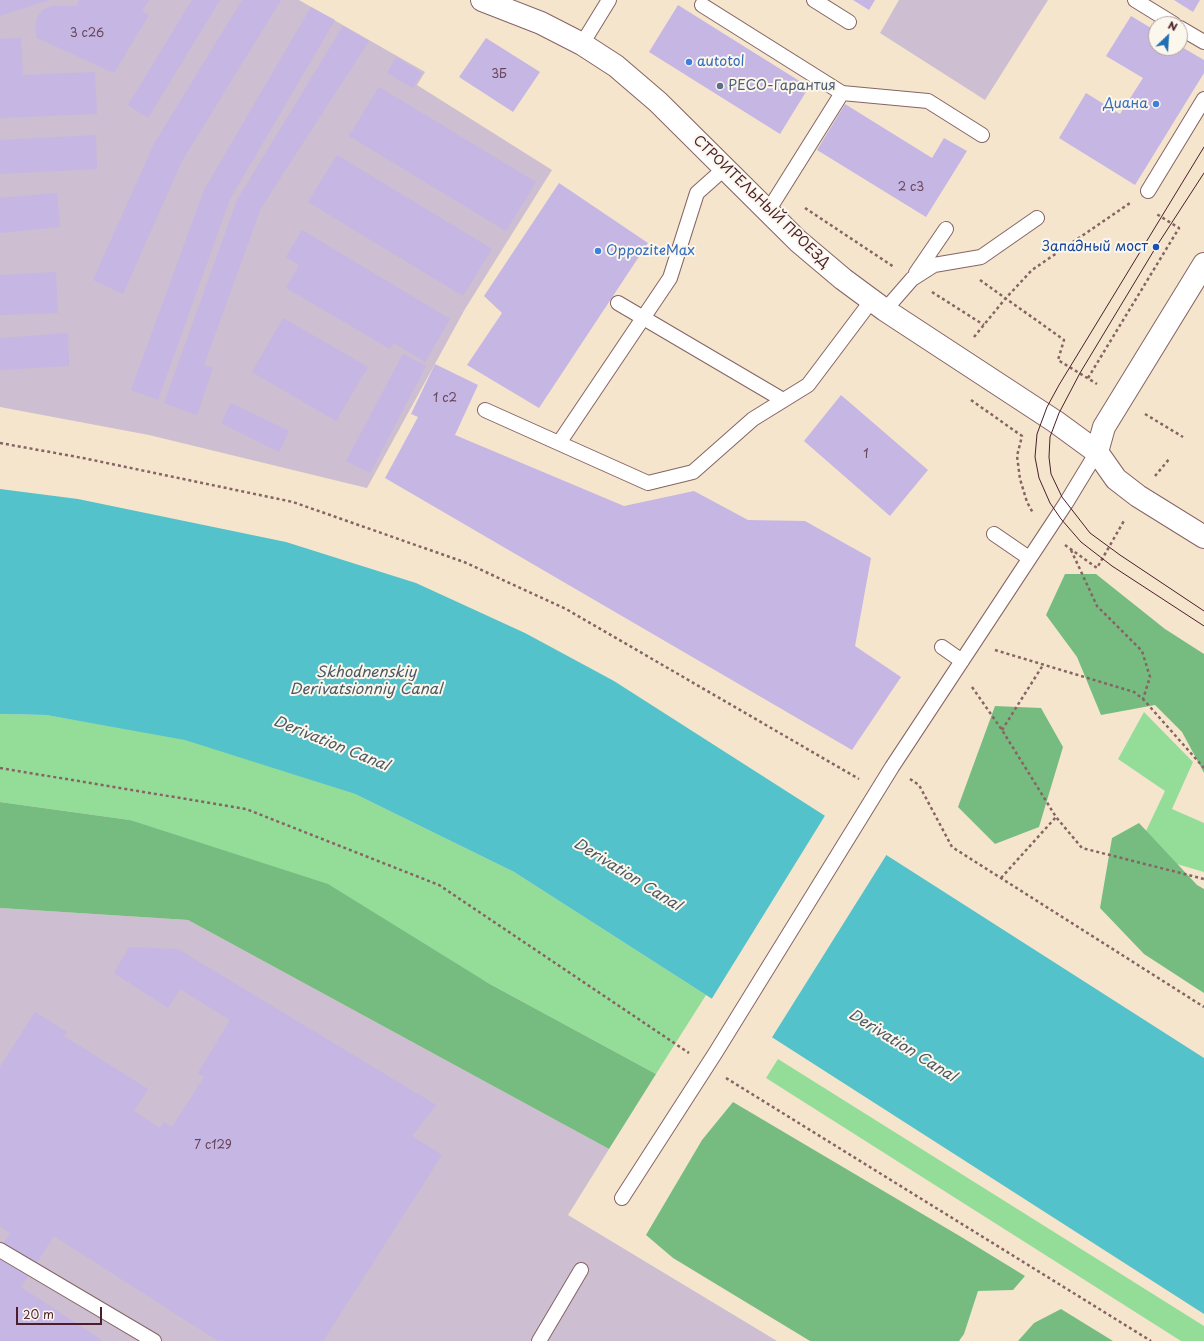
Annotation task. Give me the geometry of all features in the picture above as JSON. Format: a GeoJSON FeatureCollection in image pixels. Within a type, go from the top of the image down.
{"type":"FeatureCollection","features":[{"type":"Feature","properties":{"kind":"street","name":"СТРОИТЕЛЬНЫЙ ПРОЕЗД"},"geometry":{"type":"LineString","coordinates":[[482,0],[542,23],[582,44],[616,66],[658,102],[798,241],[843,280],[1040,411],[1098,452]]}},
{"type":"Feature","properties":{"kind":"street"},"geometry":{"type":"LineString","coordinates":[[1204,264],[1104,427],[1098,452],[1116,479],[1138,496],[1204,537]]}},
{"type":"Feature","properties":{"kind":"lane"},"geometry":{"type":"LineString","coordinates":[[582,44],[609,0]]}},
{"type":"Feature","properties":{"kind":"lane"},"geometry":{"type":"LineString","coordinates":[[814,0],[849,22]]}},
{"type":"Feature","properties":{"kind":"lane"},"geometry":{"type":"LineString","coordinates":[[1135,0],[1161,16]]}},
{"type":"Feature","properties":{"kind":"lane"},"geometry":{"type":"LineString","coordinates":[[702,5],[842,93],[928,101],[982,135]]}},
{"type":"Feature","properties":{"kind":"lane"},"geometry":{"type":"LineString","coordinates":[[1188,33],[1204,42]]}},
{"type":"Feature","properties":{"kind":"lane"},"geometry":{"type":"LineString","coordinates":[[768,211],[842,93]]}},
{"type":"Feature","properties":{"kind":"lane"},"geometry":{"type":"LineString","coordinates":[[1148,190],[1204,99]]}},
{"type":"Feature","properties":{"kind":"lane"},"geometry":{"type":"LineString","coordinates":[[559,443],[670,278],[697,193],[725,168]]}},
{"type":"Feature","properties":{"kind":"lane"},"geometry":{"type":"LineString","coordinates":[[486,410],[648,483],[693,472],[753,419],[808,386],[879,305],[912,279],[934,265],[981,257],[1037,218]]}},
{"type":"Feature","properties":{"kind":"lane"},"geometry":{"type":"LineString","coordinates":[[912,279],[946,229]]}},
{"type":"Feature","properties":{"kind":"lane"},"geometry":{"type":"LineString","coordinates":[[618,303],[783,400]]}},
{"type":"Feature","properties":{"kind":"lane"},"geometry":{"type":"LineString","coordinates":[[622,1198],[716,1052],[873,796],[1098,452]]}},
{"type":"Feature","properties":{"kind":"lane"},"geometry":{"type":"LineString","coordinates":[[994,534],[1029,558]]}},
{"type":"Feature","properties":{"kind":"lane"},"geometry":{"type":"LineString","coordinates":[[942,647],[959,664]]}},
{"type":"Feature","properties":{"kind":"lane"},"geometry":{"type":"LineString","coordinates":[[0,1250],[154,1341]]}},
{"type":"Feature","properties":{"kind":"lane"},"geometry":{"type":"LineString","coordinates":[[539,1341],[581,1270]]}},
{"type":"Feature","properties":{"kind":"path"},"geometry":{"type":"LineString","coordinates":[[972,340],[1005,299],[1032,270],[1148,190]]}},
{"type":"Feature","properties":{"kind":"path"},"geometry":{"type":"LineString","coordinates":[[780,192],[984,325]]}},
{"type":"Feature","properties":{"kind":"path"},"geometry":{"type":"LineString","coordinates":[[1088,378],[1179,228],[1154,212]]}},
{"type":"Feature","properties":{"kind":"path"},"geometry":{"type":"LineString","coordinates":[[954,261],[1064,340],[1058,360],[1097,384]]}},
{"type":"Feature","properties":{"kind":"path"},"geometry":{"type":"LineString","coordinates":[[967,397],[1022,436],[1017,456],[1020,479],[1027,502],[1036,518],[1047,532],[1071,550],[1097,568],[1128,513]]}},
{"type":"Feature","properties":{"kind":"path"},"geometry":{"type":"LineString","coordinates":[[1146,414],[1183,437]]}},
{"type":"Feature","properties":{"kind":"path"},"geometry":{"type":"LineString","coordinates":[[0,443],[83,458],[293,502],[464,562],[566,609],[646,657],[843,768],[873,796]]}},
{"type":"Feature","properties":{"kind":"path"},"geometry":{"type":"LineString","coordinates":[[1071,550],[1098,606],[1142,651],[1150,677],[1144,699]]}},
{"type":"Feature","properties":{"kind":"path"},"geometry":{"type":"LineString","coordinates":[[973,644],[1134,692],[1144,699],[1204,768]]}},
{"type":"Feature","properties":{"kind":"path"},"geometry":{"type":"LineString","coordinates":[[959,664],[1056,816],[1082,848],[1204,879]]}},
{"type":"Feature","properties":{"kind":"path"},"geometry":{"type":"LineString","coordinates":[[1002,730],[1043,664]]}},
{"type":"Feature","properties":{"kind":"path"},"geometry":{"type":"LineString","coordinates":[[0,768],[246,809],[439,885],[676,1043],[707,1066]]}},
{"type":"Feature","properties":{"kind":"path"},"geometry":{"type":"LineString","coordinates":[[919,785],[952,847],[1204,1007]]}},
{"type":"Feature","properties":{"kind":"path"},"geometry":{"type":"LineString","coordinates":[[1001,878],[1056,816]]}},
{"type":"Feature","properties":{"kind":"path"},"geometry":{"type":"LineString","coordinates":[[733,1082],[1151,1341]]}},
{"type":"Feature","properties":{"kind":"shaded area"},"geometry":{"type":"Polygon","coordinates":[[[0,0],[299,0],[425,72],[417,85],[552,170],[465,309],[367,488],[149,435],[0,407],[0,0]]]}},
{"type":"Feature","properties":{"kind":"shaded area"},"geometry":{"type":"Polygon","coordinates":[[[899,0],[1048,0],[985,100],[880,33],[899,0]]]}},
{"type":"Feature","properties":{"kind":"shaded area"},"geometry":{"type":"Polygon","coordinates":[[[0,908],[188,920],[609,1149],[568,1215],[777,1341],[0,1341],[0,908]]]}},
{"type":"Feature","properties":{"kind":"green space"},"geometry":{"type":"Polygon","coordinates":[[[1065,574],[1096,574],[1165,629],[1204,654],[1204,773],[1182,732],[1155,705],[1101,715],[1077,657],[1046,615],[1065,574]]]}},
{"type":"Feature","properties":{"kind":"green space"},"geometry":{"type":"Polygon","coordinates":[[[995,706],[1041,708],[1063,747],[1039,827],[995,844],[958,807],[995,706]]]}},
{"type":"Feature","properties":{"kind":"green space"},"geometry":{"type":"Polygon","coordinates":[[[1144,712],[1193,762],[1172,809],[1204,823],[1204,872],[1136,852],[1165,791],[1118,759],[1144,712]]]}},
{"type":"Feature","properties":{"kind":"green space"},"geometry":{"type":"Polygon","coordinates":[[[0,714],[46,715],[185,739],[355,794],[514,872],[706,995],[656,1074],[488,983],[130,820],[0,802],[0,714]]]}},
{"type":"Feature","properties":{"kind":"green space"},"geometry":{"type":"Polygon","coordinates":[[[0,802],[130,820],[328,884],[488,983],[656,1074],[609,1149],[188,920],[0,908],[0,802]]]}},
{"type":"Feature","properties":{"kind":"green space"},"geometry":{"type":"Polygon","coordinates":[[[1139,823],[1197,885],[1204,889],[1204,993],[1144,954],[1100,908],[1112,838],[1139,823]]]}},
{"type":"Feature","properties":{"kind":"green space"},"geometry":{"type":"Polygon","coordinates":[[[778,1059],[1204,1326],[1204,1341],[1181,1341],[766,1078],[778,1059]]]}},
{"type":"Feature","properties":{"kind":"green space"},"geometry":{"type":"Polygon","coordinates":[[[733,1102],[1025,1276],[1013,1290],[978,1291],[964,1334],[959,1341],[810,1341],[673,1258],[646,1235],[702,1140],[733,1102]]]}},
{"type":"Feature","properties":{"kind":"green space"},"geometry":{"type":"Polygon","coordinates":[[[1061,1309],[1113,1341],[1018,1341],[1034,1323],[1061,1309]]]}},
{"type":"Feature","properties":{"kind":"water","name":"Skhodnenskiy Derivatsionniy Canal"},"geometry":{"type":"Polygon","coordinates":[[[0,489],[78,499],[286,542],[416,583],[525,633],[614,681],[1204,1058],[1204,1314],[514,872],[355,794],[185,740],[46,715],[0,714],[0,489]]]}},
{"type":"Feature","properties":{"kind":"pier"},"geometry":{"type":"Polygon","coordinates":[[[826,814],[887,854],[771,1039],[711,1000],[826,814]]]}},
{"type":"Feature","properties":{"kind":"building"},"geometry":{"type":"Polygon","coordinates":[[[0,0],[49,0],[0,16],[0,0]]]}},
{"type":"Feature","properties":{"kind":"building"},"geometry":{"type":"Polygon","coordinates":[[[79,0],[149,0],[142,11],[149,15],[114,73],[37,38],[35,29],[37,18],[42,10],[52,6],[77,6],[79,0]]]}},
{"type":"Feature","properties":{"kind":"building"},"geometry":{"type":"Polygon","coordinates":[[[192,0],[220,0],[148,118],[128,105],[192,0]]]}},
{"type":"Feature","properties":{"kind":"building"},"geometry":{"type":"Polygon","coordinates":[[[242,0],[281,0],[182,161],[123,294],[93,280],[154,144],[242,0]]]}},
{"type":"Feature","properties":{"kind":"building"},"geometry":{"type":"Polygon","coordinates":[[[853,0],[875,0],[869,10],[853,0]]]}},
{"type":"Feature","properties":{"kind":"building"},"geometry":{"type":"Polygon","coordinates":[[[1174,0],[1200,0],[1193,12],[1174,0]]]}},
{"type":"Feature","properties":{"kind":"building"},"geometry":{"type":"Polygon","coordinates":[[[678,5],[809,87],[780,134],[649,52],[678,5]]]}},
{"type":"Feature","properties":{"kind":"building"},"geometry":{"type":"Polygon","coordinates":[[[311,7],[335,20],[230,199],[158,400],[131,390],[204,190],[311,7]]]}},
{"type":"Feature","properties":{"kind":"building","name":"Диана"},"geometry":{"type":"Polygon","coordinates":[[[1131,16],[1148,26],[1148,56],[1188,56],[1188,51],[1204,60],[1204,73],[1135,185],[1059,138],[1086,93],[1120,114],[1143,78],[1106,56],[1131,16]]]}},
{"type":"Feature","properties":{"kind":"building"},"geometry":{"type":"Polygon","coordinates":[[[343,26],[369,41],[261,208],[204,365],[213,368],[197,415],[164,403],[237,200],[343,26]]]}},
{"type":"Feature","properties":{"kind":"building"},"geometry":{"type":"Polygon","coordinates":[[[21,38],[23,75],[95,72],[97,114],[0,118],[0,39],[21,38]]]}},
{"type":"Feature","properties":{"kind":"building"},"geometry":{"type":"Polygon","coordinates":[[[486,38],[540,72],[513,112],[459,77],[486,38]]]}},
{"type":"Feature","properties":{"kind":"building"},"geometry":{"type":"Polygon","coordinates":[[[396,57],[422,73],[413,88],[387,73],[396,57]]]}},
{"type":"Feature","properties":{"kind":"building"},"geometry":{"type":"Polygon","coordinates":[[[379,87],[536,182],[506,231],[349,136],[379,87]]]}},
{"type":"Feature","properties":{"kind":"building"},"geometry":{"type":"Polygon","coordinates":[[[845,104],[932,158],[944,138],[967,151],[926,217],[817,150],[845,104]]]}},
{"type":"Feature","properties":{"kind":"building"},"geometry":{"type":"Polygon","coordinates":[[[96,135],[97,169],[0,174],[0,140],[96,135]]]}},
{"type":"Feature","properties":{"kind":"building"},"geometry":{"type":"Polygon","coordinates":[[[337,155],[492,249],[463,296],[308,202],[337,155]]]}},
{"type":"Feature","properties":{"kind":"building"},"geometry":{"type":"Polygon","coordinates":[[[559,183],[648,243],[539,408],[467,365],[502,313],[484,296],[559,183]]]}},
{"type":"Feature","properties":{"kind":"building"},"geometry":{"type":"Polygon","coordinates":[[[57,193],[60,227],[0,233],[0,198],[57,193]]]}},
{"type":"Feature","properties":{"kind":"building"},"geometry":{"type":"Polygon","coordinates":[[[302,230],[450,319],[425,362],[394,343],[390,349],[286,288],[299,265],[286,257],[302,230]]]}},
{"type":"Feature","properties":{"kind":"building"},"geometry":{"type":"Polygon","coordinates":[[[56,272],[58,313],[0,315],[0,275],[56,272]]]}},
{"type":"Feature","properties":{"kind":"building"},"geometry":{"type":"Polygon","coordinates":[[[283,318],[368,367],[336,421],[252,372],[283,318]]]}},
{"type":"Feature","properties":{"kind":"building"},"geometry":{"type":"Polygon","coordinates":[[[68,333],[69,366],[0,370],[0,338],[68,333]]]}},
{"type":"Feature","properties":{"kind":"building"},"geometry":{"type":"Polygon","coordinates":[[[403,354],[426,366],[370,473],[346,461],[403,354]]]}},
{"type":"Feature","properties":{"kind":"building"},"geometry":{"type":"Polygon","coordinates":[[[435,364],[478,385],[455,435],[624,506],[694,491],[748,520],[805,521],[871,558],[855,646],[901,677],[852,750],[385,478],[418,417],[411,414],[435,364]]]}},
{"type":"Feature","properties":{"kind":"building"},"geometry":{"type":"Polygon","coordinates":[[[841,395],[928,470],[890,516],[804,441],[841,395]]]}},
{"type":"Feature","properties":{"kind":"building"},"geometry":{"type":"Polygon","coordinates":[[[231,403],[289,431],[279,452],[221,423],[231,403]]]}},
{"type":"Feature","properties":{"kind":"building"},"geometry":{"type":"Polygon","coordinates":[[[129,947],[178,949],[436,1105],[412,1136],[442,1155],[323,1341],[218,1341],[54,1236],[21,1287],[103,1341],[0,1341],[0,1248],[10,1233],[0,1226],[0,1067],[35,1012],[67,1032],[64,1036],[148,1089],[134,1111],[160,1128],[164,1122],[172,1127],[204,1077],[198,1073],[230,1020],[180,989],[168,1008],[114,973],[129,947]]]}},
{"type":"Feature","properties":{"kind":"tram line"},"geometry":{"type":"LineString","coordinates":[[1204,147],[1047,407],[1037,434],[1035,457],[1039,478],[1050,503],[1061,519],[1081,542],[1112,566],[1204,626]]}},
{"type":"Feature","properties":{"kind":"tram line"},"geometry":{"type":"LineString","coordinates":[[1204,173],[1156,247],[1080,373],[1059,413],[1050,437],[1049,457],[1051,474],[1062,497],[1090,533],[1120,555],[1204,611]]}},
{"type":"Feature","properties":{"kind":"place","name":"autotol"},"geometry":{"type":"Point","coordinates":[689,62]}},
{"type":"Feature","properties":{"kind":"place","name":"РЕСО-Гарантия"},"geometry":{"type":"Point","coordinates":[720,86]}},
{"type":"Feature","properties":{"kind":"place","name":"Диана"},"geometry":{"type":"Point","coordinates":[1156,104]}},
{"type":"Feature","properties":{"kind":"place","name":"Западный мост"},"geometry":{"type":"Point","coordinates":[1156,247]}},
{"type":"Feature","properties":{"kind":"place","name":"OppoziteMax"},"geometry":{"type":"Point","coordinates":[598,251]}},
{"type":"Feature","properties":{"kind":"water label","name":"Derivation Canal"},"geometry":{"type":"Point","coordinates":[331,744]}},
{"type":"Feature","properties":{"kind":"water label","name":"Derivation Canal"},"geometry":{"type":"Point","coordinates":[627,875]}},
{"type":"Feature","properties":{"kind":"water label","name":"Derivation Canal"},"geometry":{"type":"Point","coordinates":[902,1046]}}]}
